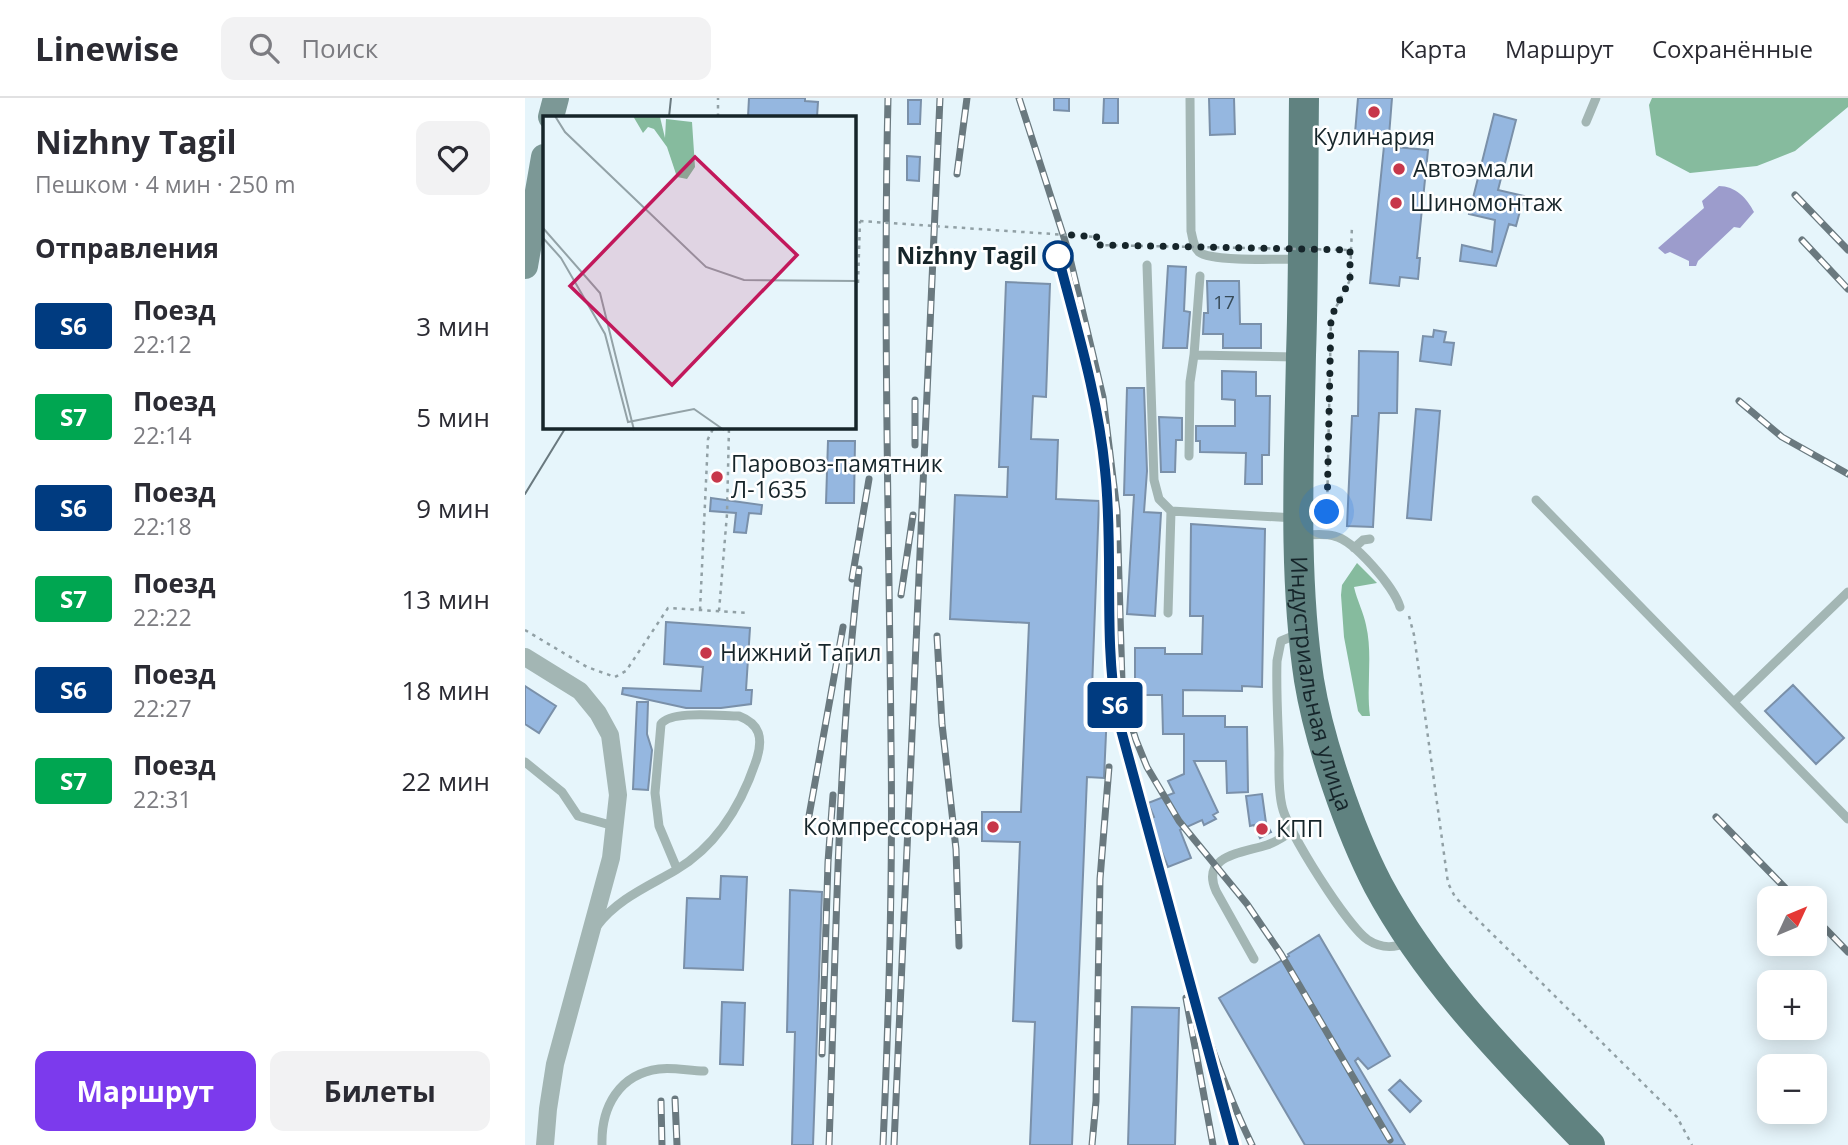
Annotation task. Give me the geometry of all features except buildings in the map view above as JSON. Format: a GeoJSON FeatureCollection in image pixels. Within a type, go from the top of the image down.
{"type":"FeatureCollection","features":[{"type":"Feature","properties":{"kind":"main road"},"geometry":{"type":"LineString","coordinates":[[551,116],[556,98]]}},
{"type":"Feature","properties":{"kind":"main road","name":"Индустриальная улица"},"geometry":{"type":"LineString","coordinates":[[1304,98],[1300,527],[1303,632],[1319,723],[1346,809],[1378,885],[1413,941],[1483,1032],[1590,1145]]}},
{"type":"Feature","properties":{"kind":"main road"},"geometry":{"type":"LineString","coordinates":[[525,266],[543,163]]}},
{"type":"Feature","properties":{"kind":"street"},"geometry":{"type":"LineString","coordinates":[[525,657],[580,691],[603,721],[610,735],[618,795],[611,858],[555,1064],[545,1145]]}},
{"type":"Feature","properties":{"kind":"lane"},"geometry":{"type":"LineString","coordinates":[[1190,98],[1193,244],[1198,251],[1212,258],[1302,259]]}},
{"type":"Feature","properties":{"kind":"lane"},"geometry":{"type":"LineString","coordinates":[[1586,122],[1596,98]]}},
{"type":"Feature","properties":{"kind":"lane"},"geometry":{"type":"LineString","coordinates":[[1147,265],[1154,480],[1159,499],[1171,511],[1300,527],[1333,535],[1355,547],[1383,579],[1403,608]]}},
{"type":"Feature","properties":{"kind":"lane"},"geometry":{"type":"LineString","coordinates":[[1189,456],[1190,382],[1200,276]]}},
{"type":"Feature","properties":{"kind":"lane"},"geometry":{"type":"LineString","coordinates":[[1194,355],[1301,358]]}},
{"type":"Feature","properties":{"kind":"lane"},"geometry":{"type":"LineString","coordinates":[[1536,500],[1848,818]]}},
{"type":"Feature","properties":{"kind":"lane"},"geometry":{"type":"LineString","coordinates":[[1168,613],[1171,511]]}},
{"type":"Feature","properties":{"kind":"lane"},"geometry":{"type":"LineString","coordinates":[[1355,547],[1370,539]]}},
{"type":"Feature","properties":{"kind":"lane"},"geometry":{"type":"LineString","coordinates":[[1735,701],[1848,592]]}},
{"type":"Feature","properties":{"kind":"lane"},"geometry":{"type":"LineString","coordinates":[[1303,632],[1289,636],[1278,648],[1282,809],[1291,832],[1365,938],[1387,947],[1397,947],[1413,941]]}},
{"type":"Feature","properties":{"kind":"lane"},"geometry":{"type":"LineString","coordinates":[[589,940],[600,922],[614,909],[640,889],[677,869],[706,849],[727,824],[750,779],[762,743],[759,733],[748,719],[739,716],[677,716],[669,717],[661,724],[655,793],[659,827],[677,869]]}},
{"type":"Feature","properties":{"kind":"lane"},"geometry":{"type":"LineString","coordinates":[[525,762],[562,792],[577,816],[614,826]]}},
{"type":"Feature","properties":{"kind":"lane"},"geometry":{"type":"LineString","coordinates":[[1254,959],[1216,891],[1212,871],[1222,860],[1233,854],[1276,841],[1291,832]]}},
{"type":"Feature","properties":{"kind":"lane"},"geometry":{"type":"LineString","coordinates":[[602,1145],[608,1106],[619,1087],[639,1074],[661,1069],[704,1072]]}},
{"type":"Feature","properties":{"kind":"path"},"geometry":{"type":"LineString","coordinates":[[718,98],[718,116]]}},
{"type":"Feature","properties":{"kind":"path"},"geometry":{"type":"LineString","coordinates":[[858,283],[860,221],[1097,237],[1096,245],[1350,250]]}},
{"type":"Feature","properties":{"kind":"path"},"geometry":{"type":"LineString","coordinates":[[1352,225],[1350,280],[1331,317],[1327,512],[1355,547]]}},
{"type":"Feature","properties":{"kind":"path"},"geometry":{"type":"LineString","coordinates":[[700,610],[708,439],[713,429]]}},
{"type":"Feature","properties":{"kind":"path"},"geometry":{"type":"LineString","coordinates":[[719,611],[727,514],[729,429]]}},
{"type":"Feature","properties":{"kind":"path"},"geometry":{"type":"LineString","coordinates":[[525,629],[587,667],[615,677],[626,671],[668,608],[748,612]]}},
{"type":"Feature","properties":{"kind":"path"},"geometry":{"type":"LineString","coordinates":[[1403,608],[1414,635],[1451,890],[1455,897],[1677,1117],[1692,1145]]}},
{"type":"Feature","properties":{"kind":"green space"},"geometry":{"type":"Polygon","coordinates":[[[1652,98],[1848,98],[1848,107],[1795,151],[1757,166],[1690,173],[1656,155],[1649,105],[1652,98]]]}},
{"type":"Feature","properties":{"kind":"green space"},"geometry":{"type":"Polygon","coordinates":[[[1357,563],[1377,583],[1354,587],[1368,636],[1370,716],[1362,716],[1358,711],[1344,637],[1342,585],[1357,563]]]}},
{"type":"Feature","properties":{"kind":"water"},"geometry":{"type":"Polygon","coordinates":[[[1719,186],[1740,194],[1754,212],[1740,228],[1734,227],[1696,266],[1689,266],[1689,261],[1670,252],[1665,254],[1658,248],[1704,208],[1702,201],[1719,186]]]}},
{"type":"Feature","properties":{"kind":"tram line"},"geometry":{"type":"LineString","coordinates":[[669,116],[671,98]]}},
{"type":"Feature","properties":{"kind":"tram line"},"geometry":{"type":"LineString","coordinates":[[525,494],[565,429]]}},
{"type":"Feature","properties":{"kind":"railway"},"geometry":{"type":"LineString","coordinates":[[883,1145],[891,844],[886,340],[888,98]]}},
{"type":"Feature","properties":{"kind":"railway"},"geometry":{"type":"LineString","coordinates":[[894,1145],[940,98]]}},
{"type":"Feature","properties":{"kind":"railway"},"geometry":{"type":"LineString","coordinates":[[957,174],[967,98]]}},
{"type":"Feature","properties":{"kind":"railway"},"geometry":{"type":"LineString","coordinates":[[1019,98],[1068,250],[1103,397],[1117,511],[1122,682],[1127,712],[1136,740],[1147,767],[1179,821],[1247,904],[1281,954],[1390,1140]]}},
{"type":"Feature","properties":{"kind":"railway"},"geometry":{"type":"LineString","coordinates":[[1795,195],[1848,250]]}},
{"type":"Feature","properties":{"kind":"railway"},"geometry":{"type":"LineString","coordinates":[[1802,240],[1848,289]]}},
{"type":"Feature","properties":{"kind":"railway"},"geometry":{"type":"LineString","coordinates":[[1058,256],[1088,375]]}},
{"type":"Feature","properties":{"kind":"railway"},"geometry":{"type":"LineString","coordinates":[[915,400],[915,445]]}},
{"type":"Feature","properties":{"kind":"railway"},"geometry":{"type":"LineString","coordinates":[[1739,401],[1782,437],[1848,474]]}},
{"type":"Feature","properties":{"kind":"railway"},"geometry":{"type":"LineString","coordinates":[[852,579],[869,479]]}},
{"type":"Feature","properties":{"kind":"railway"},"geometry":{"type":"LineString","coordinates":[[901,595],[913,515]]}},
{"type":"Feature","properties":{"kind":"railway"},"geometry":{"type":"LineString","coordinates":[[829,1145],[842,785],[859,569]]}},
{"type":"Feature","properties":{"kind":"railway"},"geometry":{"type":"LineString","coordinates":[[807,827],[843,627]]}},
{"type":"Feature","properties":{"kind":"railway"},"geometry":{"type":"LineString","coordinates":[[937,636],[942,724],[956,849],[959,946]]}},
{"type":"Feature","properties":{"kind":"railway"},"geometry":{"type":"LineString","coordinates":[[1113,691],[1127,758],[1188,973],[1210,1043],[1252,1145]]}},
{"type":"Feature","properties":{"kind":"railway"},"geometry":{"type":"LineString","coordinates":[[1092,1145],[1096,1101],[1100,879],[1109,767]]}},
{"type":"Feature","properties":{"kind":"railway"},"geometry":{"type":"LineString","coordinates":[[822,1054],[828,862],[833,795]]}},
{"type":"Feature","properties":{"kind":"railway"},"geometry":{"type":"LineString","coordinates":[[1716,817],[1783,886]]}},
{"type":"Feature","properties":{"kind":"railway"},"geometry":{"type":"LineString","coordinates":[[1827,930],[1848,952]]}},
{"type":"Feature","properties":{"kind":"railway"},"geometry":{"type":"LineString","coordinates":[[1186,998],[1213,1145]]}},
{"type":"Feature","properties":{"kind":"railway"},"geometry":{"type":"LineString","coordinates":[[1219,1090],[1234,1145]]}},
{"type":"Feature","properties":{"kind":"railway"},"geometry":{"type":"LineString","coordinates":[[675,1099],[677,1145]]}},
{"type":"Feature","properties":{"kind":"railway"},"geometry":{"type":"LineString","coordinates":[[661,1101],[662,1145]]}},
{"type":"Feature","properties":{"kind":"train","name":"S6"},"geometry":{"type":"LineString","coordinates":[[1058,256],[1094,401],[1105,469],[1109,530],[1109,642],[1117,715],[1234,1145]]}},
{"type":"Feature","properties":{"kind":"place","name":"Кулинария"},"geometry":{"type":"Point","coordinates":[1374,112]}},
{"type":"Feature","properties":{"kind":"place","name":"Автоэмали"},"geometry":{"type":"Point","coordinates":[1399,169]}},
{"type":"Feature","properties":{"kind":"place","name":"Шиномонтаж"},"geometry":{"type":"Point","coordinates":[1396,203]}},
{"type":"Feature","properties":{"kind":"place","name":"Nizhny Tagil"},"geometry":{"type":"Point","coordinates":[1058,256]}},
{"type":"Feature","properties":{"kind":"place","name":"Паровоз-памятник Л-1635"},"geometry":{"type":"Point","coordinates":[717,477]}},
{"type":"Feature","properties":{"kind":"place","name":"Нижний Тагил"},"geometry":{"type":"Point","coordinates":[706,653]}},
{"type":"Feature","properties":{"kind":"place","name":"Компрессорная"},"geometry":{"type":"Point","coordinates":[993,827]}},
{"type":"Feature","properties":{"kind":"place","name":"КПП"},"geometry":{"type":"Point","coordinates":[1262,829]}},
{"type":"Feature","properties":{"kind":"route"},"geometry":{"type":"LineString","coordinates":[[1058,256],[1071,235],[1097,237],[1096,245],[1350,250],[1350,280],[1331,317],[1327,512]]}}]}
